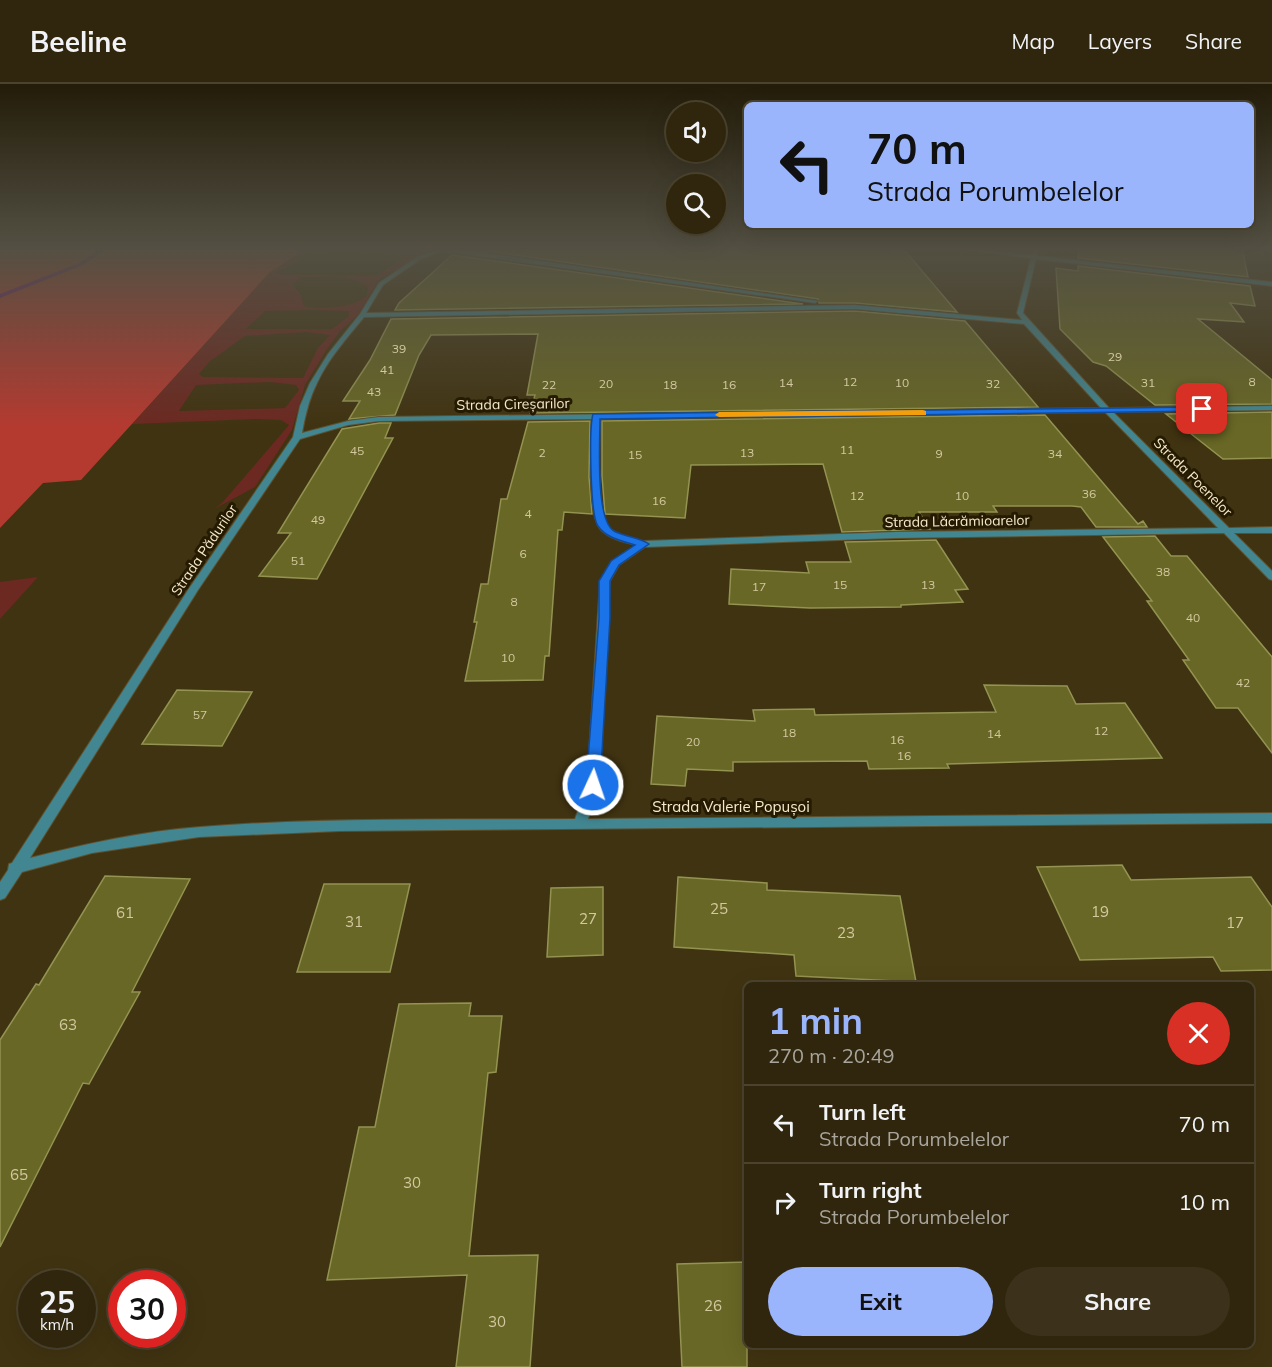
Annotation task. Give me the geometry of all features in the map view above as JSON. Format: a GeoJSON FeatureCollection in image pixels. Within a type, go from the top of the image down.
{"type":"FeatureCollection","features":[{"type":"Feature","properties":{"kind":"street","name":"Strada Pădurilor"},"geometry":{"type":"LineString","coordinates":[[0,894],[14,868],[193,590],[297,437],[304,406],[313,383],[330,355],[367,307]]}},
{"type":"Feature","properties":{"kind":"street"},"geometry":{"type":"LineString","coordinates":[[362,315],[855,307],[1026,322]]}},
{"type":"Feature","properties":{"kind":"street"},"geometry":{"type":"LineString","coordinates":[[1021,307],[1020,313],[1026,322]]}},
{"type":"Feature","properties":{"kind":"street","name":"Strada Poenelor"},"geometry":{"type":"LineString","coordinates":[[1026,322],[1108,411],[1272,577]]}},
{"type":"Feature","properties":{"kind":"street","name":"Strada Cireșarilor"},"geometry":{"type":"LineString","coordinates":[[297,437],[348,423],[379,419],[1272,408]]}},
{"type":"Feature","properties":{"kind":"street"},"geometry":{"type":"LineString","coordinates":[[596,416],[596,486],[601,524],[610,533],[643,544]]}},
{"type":"Feature","properties":{"kind":"street","name":"Strada Lăcrămioarelor"},"geometry":{"type":"LineString","coordinates":[[643,544],[896,535],[1272,530]]}},
{"type":"Feature","properties":{"kind":"street"},"geometry":{"type":"LineString","coordinates":[[580,823],[593,785],[605,581],[615,563],[643,544]]}},
{"type":"Feature","properties":{"kind":"street","name":"Strada Valerie Popușoi"},"geometry":{"type":"LineString","coordinates":[[14,868],[92,848],[199,832],[340,826],[1272,818]]}},
{"type":"Feature","properties":{"kind":"shaded area"},"geometry":{"type":"Polygon","coordinates":[[[0,307],[238,307],[81,480],[43,483],[0,528],[0,307]]]}},
{"type":"Feature","properties":{"kind":"shaded area"},"geometry":{"type":"Polygon","coordinates":[[[238,307],[362,307],[327,349],[305,385],[292,430],[255,487],[214,509],[222,503],[289,425],[281,420],[257,419],[132,424],[238,307]],[[265,311],[246,329],[332,329],[349,316],[349,311],[265,311]],[[306,332],[245,336],[209,362],[199,374],[203,377],[303,378],[318,348],[330,335],[306,332]],[[270,382],[196,385],[179,411],[285,408],[299,390],[296,385],[270,382]]]}},
{"type":"Feature","properties":{"kind":"shaded area"},"geometry":{"type":"Polygon","coordinates":[[[38,577],[0,619],[0,582],[38,577]]]}},
{"type":"Feature","properties":{"kind":"building"},"geometry":{"type":"Polygon","coordinates":[[[397,307],[608,307],[395,310],[397,307]]]}},
{"type":"Feature","properties":{"kind":"building"},"geometry":{"type":"Polygon","coordinates":[[[899,307],[953,307],[957,312],[899,307]]]}},
{"type":"Feature","properties":{"kind":"building"},"geometry":{"type":"Polygon","coordinates":[[[1059,307],[1233,307],[1244,322],[1198,319],[1272,380],[1272,404],[1155,405],[1106,366],[1093,362],[1060,329],[1059,307]]]}},
{"type":"Feature","properties":{"kind":"building"},"geometry":{"type":"Polygon","coordinates":[[[855,311],[965,321],[1038,407],[530,413],[535,395],[527,395],[538,334],[431,335],[419,355],[395,415],[349,419],[360,401],[343,401],[370,360],[391,319],[855,311]]]}},
{"type":"Feature","properties":{"kind":"building"},"geometry":{"type":"Polygon","coordinates":[[[1272,412],[1272,458],[1223,459],[1166,414],[1272,412]]]}},
{"type":"Feature","properties":{"kind":"building"},"geometry":{"type":"Polygon","coordinates":[[[1045,415],[1138,524],[1143,521],[1147,527],[1096,527],[1081,507],[993,506],[997,512],[919,512],[930,529],[842,532],[823,464],[691,465],[685,518],[605,514],[602,421],[1045,415]]]}},
{"type":"Feature","properties":{"kind":"building"},"geometry":{"type":"Polygon","coordinates":[[[590,421],[589,477],[592,514],[564,512],[562,530],[558,530],[549,656],[545,656],[543,680],[465,681],[477,622],[474,622],[481,584],[488,584],[501,499],[507,499],[528,422],[590,421]]]}},
{"type":"Feature","properties":{"kind":"building"},"geometry":{"type":"Polygon","coordinates":[[[391,423],[385,438],[393,438],[317,579],[259,576],[291,533],[278,533],[342,429],[391,423]]]}},
{"type":"Feature","properties":{"kind":"building"},"geometry":{"type":"Polygon","coordinates":[[[1155,536],[1171,556],[1187,556],[1272,657],[1272,753],[1238,708],[1216,708],[1183,660],[1189,660],[1147,601],[1152,601],[1103,537],[1155,536]]]}},
{"type":"Feature","properties":{"kind":"building"},"geometry":{"type":"Polygon","coordinates":[[[936,540],[968,589],[955,590],[963,602],[901,605],[901,607],[810,608],[729,604],[731,569],[809,573],[806,562],[851,562],[845,542],[936,540]]]}},
{"type":"Feature","properties":{"kind":"building"},"geometry":{"type":"Polygon","coordinates":[[[984,685],[1067,686],[1076,704],[1125,703],[1162,758],[947,764],[949,768],[869,769],[867,761],[733,762],[733,771],[687,769],[685,786],[651,784],[657,716],[755,721],[753,710],[814,709],[815,715],[996,712],[984,685]]]}},
{"type":"Feature","properties":{"kind":"building"},"geometry":{"type":"Polygon","coordinates":[[[177,690],[252,692],[222,746],[142,744],[177,690]]]}},
{"type":"Feature","properties":{"kind":"building"},"geometry":{"type":"Polygon","coordinates":[[[1122,865],[1131,880],[1251,877],[1272,907],[1272,970],[1221,971],[1213,957],[1080,960],[1037,867],[1122,865]]]}},
{"type":"Feature","properties":{"kind":"building"},"geometry":{"type":"Polygon","coordinates":[[[105,876],[190,879],[132,992],[140,992],[89,1084],[83,1083],[0,1247],[0,1040],[36,984],[39,985],[105,876]]]}},
{"type":"Feature","properties":{"kind":"building"},"geometry":{"type":"Polygon","coordinates":[[[678,877],[767,883],[767,890],[900,896],[916,982],[796,976],[794,955],[674,947],[678,877]]]}},
{"type":"Feature","properties":{"kind":"building"},"geometry":{"type":"Polygon","coordinates":[[[324,884],[410,884],[390,972],[297,972],[324,884]]]}},
{"type":"Feature","properties":{"kind":"building"},"geometry":{"type":"Polygon","coordinates":[[[603,887],[603,955],[547,957],[551,888],[603,887]]]}},
{"type":"Feature","properties":{"kind":"building"},"geometry":{"type":"Polygon","coordinates":[[[471,1003],[469,1016],[502,1016],[496,1072],[488,1073],[469,1256],[538,1255],[530,1367],[456,1367],[467,1275],[327,1280],[359,1127],[375,1127],[399,1004],[471,1003]]]}},
{"type":"Feature","properties":{"kind":"building"},"geometry":{"type":"Polygon","coordinates":[[[744,1262],[744,1348],[747,1348],[747,1367],[682,1367],[677,1264],[744,1262]]]}},
{"type":"Feature","properties":{"kind":"slow traffic"},"geometry":{"type":"LineString","coordinates":[[719,415],[923,413]]}},
{"type":"Feature","properties":{"kind":"route"},"geometry":{"type":"LineString","coordinates":[[593,785],[605,581],[615,563],[643,544],[610,533],[601,524],[596,486],[596,416],[1202,409]]}}]}
